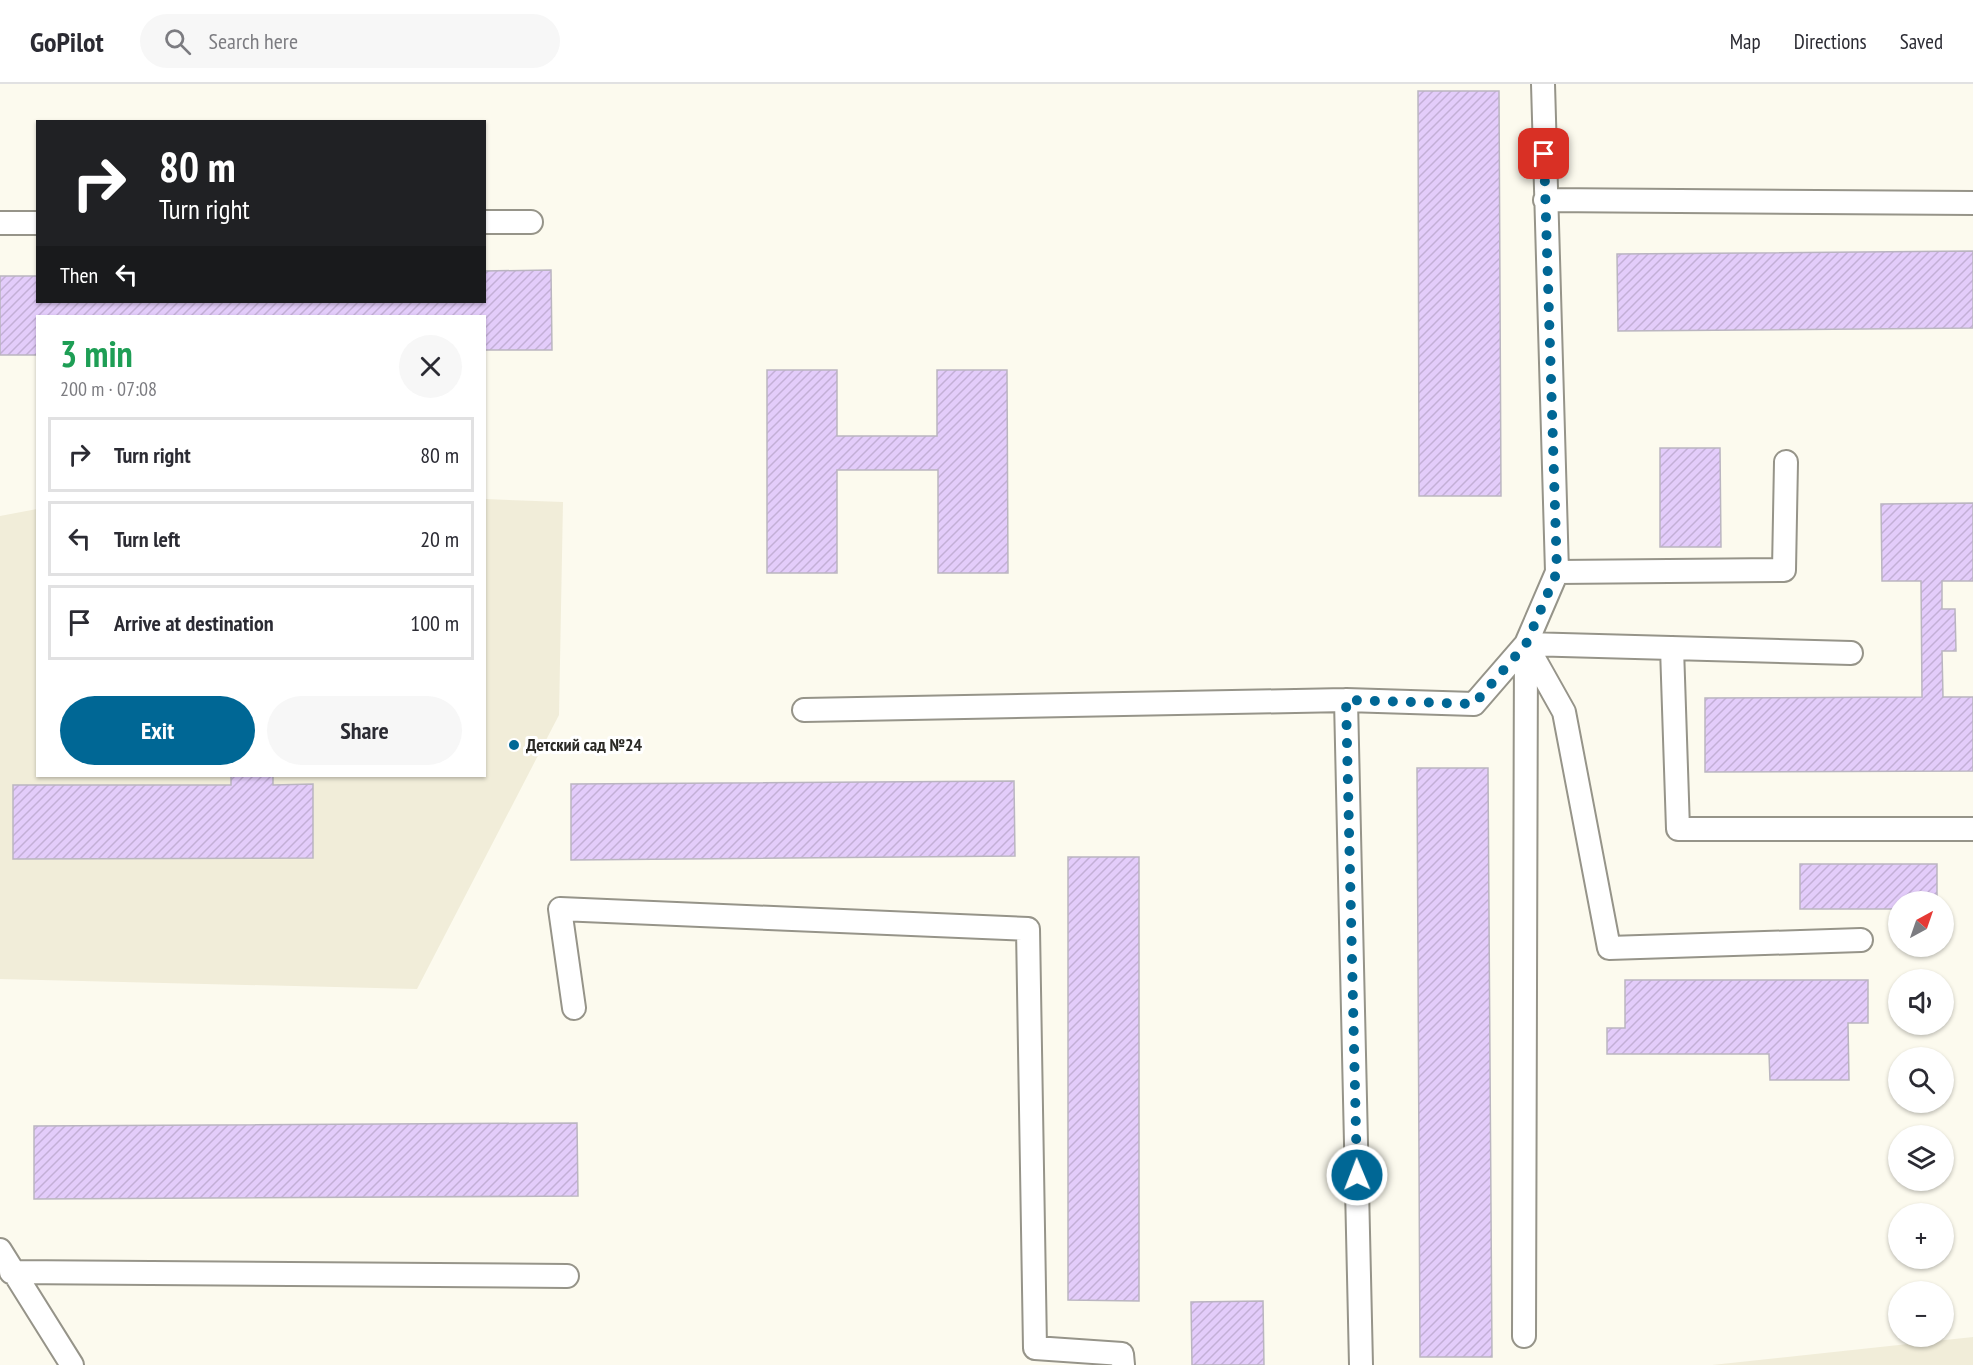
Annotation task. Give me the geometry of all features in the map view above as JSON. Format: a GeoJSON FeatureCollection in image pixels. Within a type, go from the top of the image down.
{"type":"FeatureCollection","features":[{"type":"Feature","properties":{"kind":"lane"},"geometry":{"type":"LineString","coordinates":[[804,710],[1346,700],[1474,704],[1526,644],[1557,572],[1543,84]]}},
{"type":"Feature","properties":{"kind":"lane"},"geometry":{"type":"LineString","coordinates":[[1545,200],[1973,203]]}},
{"type":"Feature","properties":{"kind":"lane"},"geometry":{"type":"LineString","coordinates":[[486,222],[531,222]]}},
{"type":"Feature","properties":{"kind":"lane"},"geometry":{"type":"LineString","coordinates":[[0,223],[36,223]]}},
{"type":"Feature","properties":{"kind":"lane"},"geometry":{"type":"LineString","coordinates":[[1557,572],[1784,570],[1786,462]]}},
{"type":"Feature","properties":{"kind":"lane"},"geometry":{"type":"LineString","coordinates":[[1526,644],[1851,653]]}},
{"type":"Feature","properties":{"kind":"lane"},"geometry":{"type":"LineString","coordinates":[[1526,644],[1564,712],[1609,948],[1861,940]]}},
{"type":"Feature","properties":{"kind":"lane"},"geometry":{"type":"LineString","coordinates":[[1524,1336],[1526,644]]}},
{"type":"Feature","properties":{"kind":"lane"},"geometry":{"type":"LineString","coordinates":[[1672,648],[1678,829],[1973,829]]}},
{"type":"Feature","properties":{"kind":"lane"},"geometry":{"type":"LineString","coordinates":[[1346,700],[1361,1365]]}},
{"type":"Feature","properties":{"kind":"lane"},"geometry":{"type":"LineString","coordinates":[[574,1008],[560,909],[1028,929],[1035,1348],[1122,1354],[1123,1365]]}},
{"type":"Feature","properties":{"kind":"lane"},"geometry":{"type":"LineString","coordinates":[[0,1250],[11,1272],[72,1365]]}},
{"type":"Feature","properties":{"kind":"lane"},"geometry":{"type":"LineString","coordinates":[[11,1272],[567,1276]]}},
{"type":"Feature","properties":{"kind":"shaded area","name":"Детский сад №24"},"geometry":{"type":"Polygon","coordinates":[[[486,499],[563,502],[559,715],[417,989],[0,979],[0,516],[36,509],[36,777],[486,777],[486,499]]]}},
{"type":"Feature","properties":{"kind":"shaded area"},"geometry":{"type":"Polygon","coordinates":[[[1973,1337],[1973,1365],[1712,1365],[1888,1346],[1954,1347],[1954,1339],[1973,1337]]]}},
{"type":"Feature","properties":{"kind":"building"},"geometry":{"type":"Polygon","coordinates":[[[1418,91],[1499,91],[1501,496],[1419,496],[1418,91]]]}},
{"type":"Feature","properties":{"kind":"building"},"geometry":{"type":"Polygon","coordinates":[[[1973,251],[1973,328],[1618,331],[1617,254],[1973,251]]]}},
{"type":"Feature","properties":{"kind":"building"},"geometry":{"type":"Polygon","coordinates":[[[551,270],[552,350],[486,350],[486,315],[36,315],[36,355],[0,355],[0,276],[36,276],[36,303],[486,303],[486,271],[551,270]]]}},
{"type":"Feature","properties":{"kind":"building"},"geometry":{"type":"Polygon","coordinates":[[[767,370],[837,370],[837,436],[937,436],[937,370],[1007,370],[1008,573],[938,573],[938,470],[837,470],[837,573],[767,573],[767,370]]]}},
{"type":"Feature","properties":{"kind":"building"},"geometry":{"type":"Polygon","coordinates":[[[1660,448],[1720,448],[1721,547],[1660,547],[1660,448]]]}},
{"type":"Feature","properties":{"kind":"building"},"geometry":{"type":"Polygon","coordinates":[[[1973,503],[1973,581],[1942,581],[1942,609],[1955,609],[1956,651],[1942,651],[1943,697],[1973,697],[1973,771],[1705,772],[1705,698],[1922,697],[1921,581],[1882,581],[1881,504],[1973,503]]]}},
{"type":"Feature","properties":{"kind":"building"},"geometry":{"type":"Polygon","coordinates":[[[1417,768],[1488,768],[1492,1357],[1420,1357],[1417,768]]]}},
{"type":"Feature","properties":{"kind":"building"},"geometry":{"type":"Polygon","coordinates":[[[231,777],[273,777],[273,785],[313,784],[313,858],[13,859],[13,785],[231,785],[231,777]]]}},
{"type":"Feature","properties":{"kind":"building"},"geometry":{"type":"Polygon","coordinates":[[[1014,781],[1015,856],[571,860],[571,784],[1014,781]]]}},
{"type":"Feature","properties":{"kind":"building"},"geometry":{"type":"Polygon","coordinates":[[[1068,857],[1139,857],[1139,1301],[1068,1300],[1068,857]]]}},
{"type":"Feature","properties":{"kind":"building"},"geometry":{"type":"Polygon","coordinates":[[[1800,864],[1937,864],[1937,891],[1888,891],[1888,909],[1800,909],[1800,864]]]}},
{"type":"Feature","properties":{"kind":"building"},"geometry":{"type":"Polygon","coordinates":[[[1625,980],[1868,980],[1868,1023],[1848,1023],[1849,1080],[1770,1080],[1769,1054],[1607,1054],[1607,1028],[1625,1028],[1625,980]]]}},
{"type":"Feature","properties":{"kind":"building"},"geometry":{"type":"Polygon","coordinates":[[[577,1123],[578,1196],[34,1199],[34,1126],[577,1123]]]}},
{"type":"Feature","properties":{"kind":"building"},"geometry":{"type":"Polygon","coordinates":[[[1263,1301],[1264,1365],[1192,1365],[1191,1302],[1263,1301]]]}},
{"type":"Feature","properties":{"kind":"place","name":"Детский сад №24"},"geometry":{"type":"Point","coordinates":[514,745]}},
{"type":"Feature","properties":{"kind":"route"},"geometry":{"type":"LineString","coordinates":[[1357,1175],[1346,700],[1474,704],[1526,644],[1557,572],[1544,154]]}}]}
